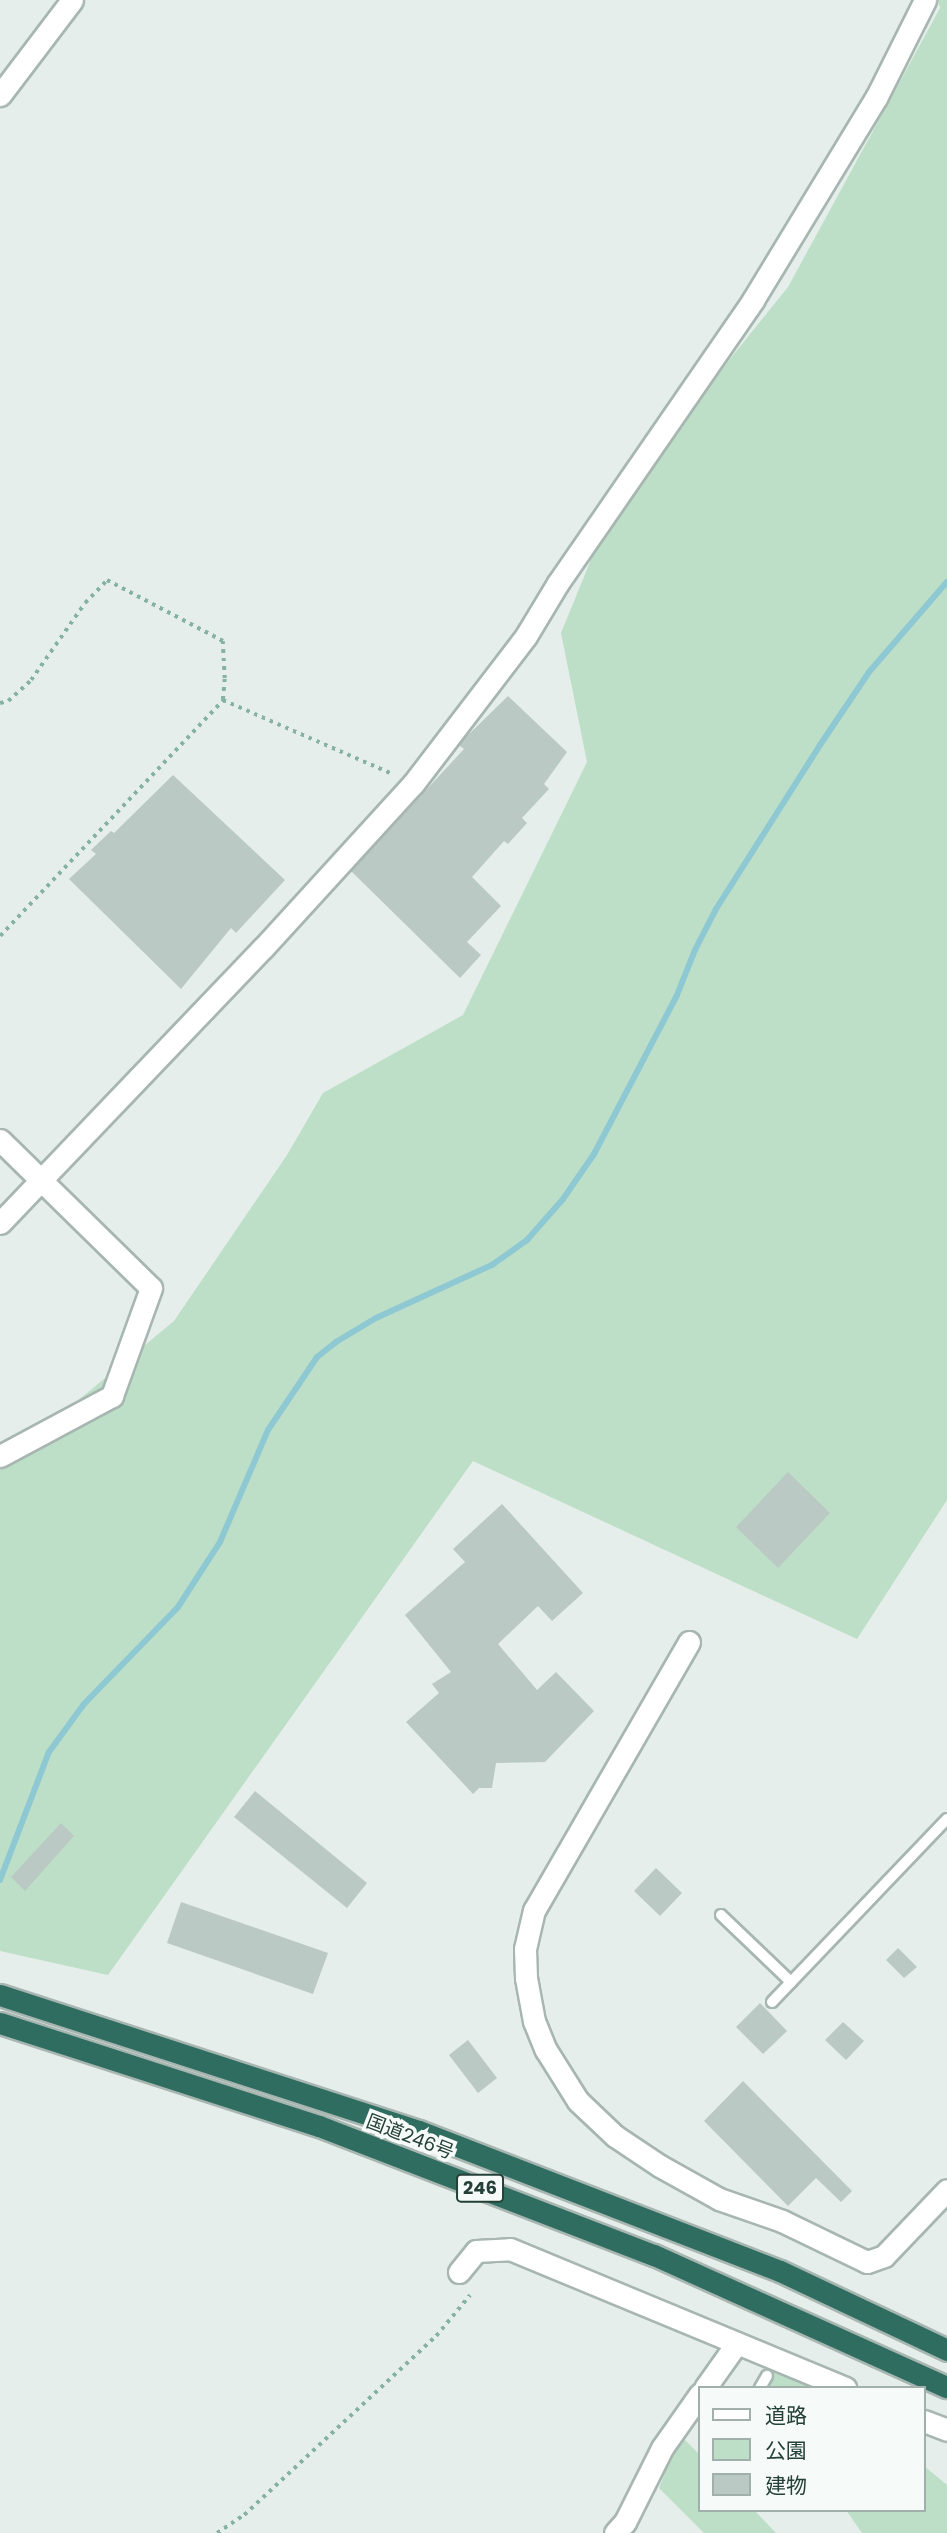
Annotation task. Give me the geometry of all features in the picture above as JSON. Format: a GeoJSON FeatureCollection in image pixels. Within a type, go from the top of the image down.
{"type":"FeatureCollection","features":[{"type":"Feature","properties":{"kind":"highway","name":"国道246号"},"geometry":{"type":"LineString","coordinates":[[0,1995],[419,2131],[780,2271],[947,2350]]}},
{"type":"Feature","properties":{"kind":"highway","name":"国道246号"},"geometry":{"type":"LineString","coordinates":[[0,2022],[319,2126],[602,2235],[947,2387]]}},
{"type":"Feature","properties":{"kind":"street"},"geometry":{"type":"LineString","coordinates":[[0,95],[72,0]]}},
{"type":"Feature","properties":{"kind":"street"},"geometry":{"type":"LineString","coordinates":[[0,1223],[263,948],[414,784],[526,636],[558,583],[753,300],[876,97],[925,0]]}},
{"type":"Feature","properties":{"kind":"street"},"geometry":{"type":"LineString","coordinates":[[0,1140],[151,1288],[112,1396],[0,1456]]}},
{"type":"Feature","properties":{"kind":"street"},"geometry":{"type":"LineString","coordinates":[[689,1642],[534,1910],[525,1949],[526,1978],[534,2021],[546,2050],[578,2101],[615,2136],[660,2166],[719,2199],[782,2221],[867,2262],[884,2256],[947,2190]]}},
{"type":"Feature","properties":{"kind":"street"},"geometry":{"type":"LineString","coordinates":[[459,2272],[476,2251],[510,2249],[840,2386]]}},
{"type":"Feature","properties":{"kind":"street"},"geometry":{"type":"LineString","coordinates":[[706,2386],[737,2343]]}},
{"type":"Feature","properties":{"kind":"street"},"geometry":{"type":"LineString","coordinates":[[615,2533],[625,2522],[662,2448],[698,2397]]}},
{"type":"Feature","properties":{"kind":"street"},"geometry":{"type":"LineString","coordinates":[[926,2422],[947,2430]]}},
{"type":"Feature","properties":{"kind":"lane"},"geometry":{"type":"LineString","coordinates":[[772,2002],[947,1819]]}},
{"type":"Feature","properties":{"kind":"lane"},"geometry":{"type":"LineString","coordinates":[[721,1915],[792,1982]]}},
{"type":"Feature","properties":{"kind":"lane"},"geometry":{"type":"LineString","coordinates":[[761,2386],[767,2376]]}},
{"type":"Feature","properties":{"kind":"path"},"geometry":{"type":"LineString","coordinates":[[0,703],[8,701],[30,680],[85,603],[107,580],[223,641],[225,679],[222,700],[0,936]]}},
{"type":"Feature","properties":{"kind":"path"},"geometry":{"type":"LineString","coordinates":[[222,700],[414,784]]}},
{"type":"Feature","properties":{"kind":"path"},"geometry":{"type":"LineString","coordinates":[[217,2533],[244,2515],[418,2354],[470,2295]]}},
{"type":"Feature","properties":{"kind":"green space"},"geometry":{"type":"Polygon","coordinates":[[[938,0],[947,0],[947,1500],[857,1639],[473,1461],[108,1975],[0,1951],[0,1465],[174,1321],[287,1155],[323,1093],[463,1015],[587,762],[561,633],[614,503],[788,287],[940,8],[938,0]]]}},
{"type":"Feature","properties":{"kind":"green space"},"geometry":{"type":"Polygon","coordinates":[[[773,2368],[823,2386],[759,2386],[773,2368]]]}},
{"type":"Feature","properties":{"kind":"green space"},"geometry":{"type":"Polygon","coordinates":[[[680,2435],[698,2453],[698,2512],[756,2512],[776,2533],[704,2533],[659,2488],[680,2435]]]}},
{"type":"Feature","properties":{"kind":"green space"},"geometry":{"type":"Polygon","coordinates":[[[926,2468],[947,2485],[947,2533],[862,2533],[847,2512],[926,2512],[926,2468]]]}},
{"type":"Feature","properties":{"kind":"building"},"geometry":{"type":"Polygon","coordinates":[[[508,696],[567,752],[544,784],[549,789],[522,818],[527,823],[508,844],[504,841],[472,877],[501,906],[467,942],[481,955],[460,978],[351,871],[464,749],[459,745],[463,740],[508,696]]]}},
{"type":"Feature","properties":{"kind":"building"},"geometry":{"type":"Polygon","coordinates":[[[173,775],[285,880],[236,933],[231,928],[181,989],[69,879],[96,854],[91,850],[111,831],[114,833],[173,775]]]}},
{"type":"Feature","properties":{"kind":"building"},"geometry":{"type":"Polygon","coordinates":[[[788,1472],[830,1513],[778,1568],[736,1527],[788,1472]]]}},
{"type":"Feature","properties":{"kind":"building"},"geometry":{"type":"Polygon","coordinates":[[[502,1504],[583,1593],[552,1621],[538,1606],[498,1644],[537,1690],[556,1672],[594,1711],[545,1762],[496,1763],[492,1788],[479,1788],[473,1794],[406,1722],[439,1693],[432,1684],[451,1672],[405,1615],[465,1562],[453,1549],[502,1504]]]}},
{"type":"Feature","properties":{"kind":"building"},"geometry":{"type":"Polygon","coordinates":[[[255,1791],[367,1883],[347,1908],[234,1817],[255,1791]]]}},
{"type":"Feature","properties":{"kind":"building"},"geometry":{"type":"Polygon","coordinates":[[[61,1823],[74,1836],[25,1891],[11,1877],[61,1823]]]}},
{"type":"Feature","properties":{"kind":"building"},"geometry":{"type":"Polygon","coordinates":[[[656,1868],[682,1893],[660,1916],[634,1891],[656,1868]]]}},
{"type":"Feature","properties":{"kind":"building"},"geometry":{"type":"Polygon","coordinates":[[[181,1902],[328,1953],[313,1994],[167,1943],[181,1902]]]}},
{"type":"Feature","properties":{"kind":"building"},"geometry":{"type":"Polygon","coordinates":[[[898,1948],[917,1967],[904,1978],[886,1960],[898,1948]]]}},
{"type":"Feature","properties":{"kind":"building"},"geometry":{"type":"Polygon","coordinates":[[[760,2003],[787,2031],[763,2054],[736,2027],[760,2003]]]}},
{"type":"Feature","properties":{"kind":"building"},"geometry":{"type":"Polygon","coordinates":[[[843,2022],[864,2041],[846,2060],[825,2040],[843,2022]]]}},
{"type":"Feature","properties":{"kind":"building"},"geometry":{"type":"Polygon","coordinates":[[[468,2040],[497,2078],[478,2093],[449,2055],[468,2040]]]}},
{"type":"Feature","properties":{"kind":"building"},"geometry":{"type":"Polygon","coordinates":[[[743,2081],[852,2191],[841,2202],[816,2178],[788,2206],[704,2121],[743,2081]]]}},
{"type":"Feature","properties":{"kind":"waterway"},"geometry":{"type":"LineString","coordinates":[[0,1880],[49,1752],[84,1704],[178,1607],[220,1542],[268,1430],[317,1357],[376,1318],[492,1265],[527,1240],[563,1199],[594,1154],[677,995],[695,950],[716,909],[869,672],[947,582]]}}]}
